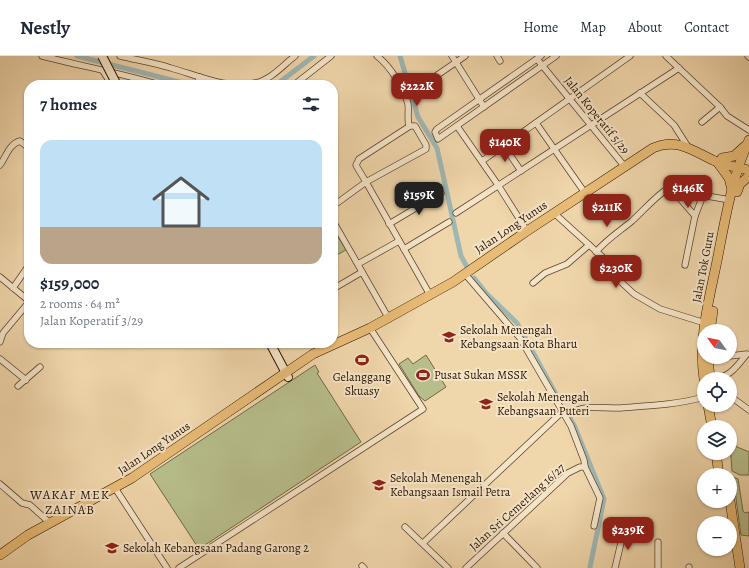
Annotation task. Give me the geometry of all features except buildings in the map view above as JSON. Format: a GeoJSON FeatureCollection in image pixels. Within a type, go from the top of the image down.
{"type":"FeatureCollection","features":[{"type":"Feature","properties":{"kind":"main road"},"geometry":{"type":"LineString","coordinates":[[102,56],[114,80]]}},
{"type":"Feature","properties":{"kind":"main road"},"geometry":{"type":"LineString","coordinates":[[733,194],[727,173],[719,160],[734,156],[749,140]]}},
{"type":"Feature","properties":{"kind":"main road","name":"Jalan Tok Guru"},"geometry":{"type":"LineString","coordinates":[[745,168],[749,140]]}},
{"type":"Feature","properties":{"kind":"main road","name":"Jalan Long Yunus"},"geometry":{"type":"LineString","coordinates":[[338,342],[389,319],[465,274],[527,230],[660,145],[674,143],[745,168]]}},
{"type":"Feature","properties":{"kind":"main road","name":"Jalan Tok Guru"},"geometry":{"type":"LineString","coordinates":[[706,372],[702,353],[705,323],[733,194],[745,168],[749,152]]}},
{"type":"Feature","properties":{"kind":"main road","name":"Jalan Tok Guru"},"geometry":{"type":"LineString","coordinates":[[711,324],[733,194]]}},
{"type":"Feature","properties":{"kind":"main road"},"geometry":{"type":"LineString","coordinates":[[273,348],[289,373]]}},
{"type":"Feature","properties":{"kind":"main road"},"geometry":{"type":"LineString","coordinates":[[277,348],[289,373]]}},
{"type":"Feature","properties":{"kind":"main road","name":"Jalan Long Yunus"},"geometry":{"type":"LineString","coordinates":[[1,553],[28,535],[115,488],[248,400],[262,387],[289,373],[327,348]]}},
{"type":"Feature","properties":{"kind":"main road"},"geometry":{"type":"LineString","coordinates":[[731,508],[740,568]]}},
{"type":"Feature","properties":{"kind":"main road"},"geometry":{"type":"LineString","coordinates":[[732,556],[734,568]]}},
{"type":"Feature","properties":{"kind":"street"},"geometry":{"type":"LineString","coordinates":[[42,56],[144,80]]}},
{"type":"Feature","properties":{"kind":"street"},"geometry":{"type":"LineString","coordinates":[[120,56],[170,67],[196,80]]}},
{"type":"Feature","properties":{"kind":"street"},"geometry":{"type":"LineString","coordinates":[[264,80],[294,56]]}},
{"type":"Feature","properties":{"kind":"street"},"geometry":{"type":"LineString","coordinates":[[300,80],[331,56]]}},
{"type":"Feature","properties":{"kind":"street"},"geometry":{"type":"LineString","coordinates":[[377,56],[386,65],[404,94],[408,105],[409,126]]}},
{"type":"Feature","properties":{"kind":"street"},"geometry":{"type":"LineString","coordinates":[[452,56],[484,107]]}},
{"type":"Feature","properties":{"kind":"street"},"geometry":{"type":"LineString","coordinates":[[404,94],[413,92],[465,56]]}},
{"type":"Feature","properties":{"kind":"street"},"geometry":{"type":"LineString","coordinates":[[539,57],[437,129],[435,132],[438,139],[556,56]]}},
{"type":"Feature","properties":{"kind":"street"},"geometry":{"type":"LineString","coordinates":[[482,161],[630,56]]}},
{"type":"Feature","properties":{"kind":"street"},"geometry":{"type":"LineString","coordinates":[[666,56],[720,107],[727,116],[749,130]]}},
{"type":"Feature","properties":{"kind":"street","name":"Jalan Koperatif 5/29"},"geometry":{"type":"LineString","coordinates":[[539,57],[543,66],[625,167]]}},
{"type":"Feature","properties":{"kind":"street"},"geometry":{"type":"LineString","coordinates":[[456,213],[679,68]]}},
{"type":"Feature","properties":{"kind":"street"},"geometry":{"type":"LineString","coordinates":[[103,71],[109,80]]}},
{"type":"Feature","properties":{"kind":"street"},"geometry":{"type":"LineString","coordinates":[[640,93],[677,128],[688,147]]}},
{"type":"Feature","properties":{"kind":"street"},"geometry":{"type":"LineString","coordinates":[[702,122],[720,107]]}},
{"type":"Feature","properties":{"kind":"street"},"geometry":{"type":"LineString","coordinates":[[536,123],[585,193]]}},
{"type":"Feature","properties":{"kind":"street"},"geometry":{"type":"LineString","coordinates":[[338,202],[366,182],[426,149],[426,145],[415,126],[409,126],[358,161],[357,167],[366,182],[389,224],[404,248],[430,295]]}},
{"type":"Feature","properties":{"kind":"street"},"geometry":{"type":"LineString","coordinates":[[457,126],[527,230]]}},
{"type":"Feature","properties":{"kind":"street"},"geometry":{"type":"LineString","coordinates":[[0,165],[4,160],[5,155],[18,141],[24,145]]}},
{"type":"Feature","properties":{"kind":"street"},"geometry":{"type":"LineString","coordinates":[[504,146],[521,171]]}},
{"type":"Feature","properties":{"kind":"street"},"geometry":{"type":"LineString","coordinates":[[596,252],[612,235],[632,221],[653,200],[667,189],[676,194],[695,216]]}},
{"type":"Feature","properties":{"kind":"street"},"geometry":{"type":"LineString","coordinates":[[389,224],[441,193]]}},
{"type":"Feature","properties":{"kind":"street"},"geometry":{"type":"LineString","coordinates":[[685,265],[695,216],[702,198],[707,196],[733,194]]}},
{"type":"Feature","properties":{"kind":"street"},"geometry":{"type":"LineString","coordinates":[[554,213],[608,262],[626,287],[643,300],[660,309],[705,323]]}},
{"type":"Feature","properties":{"kind":"street"},"geometry":{"type":"LineString","coordinates":[[404,248],[449,222]]}},
{"type":"Feature","properties":{"kind":"street"},"geometry":{"type":"LineString","coordinates":[[338,230],[389,319]]}},
{"type":"Feature","properties":{"kind":"street"},"geometry":{"type":"LineString","coordinates":[[358,264],[399,240]]}},
{"type":"Feature","properties":{"kind":"street"},"geometry":{"type":"LineString","coordinates":[[533,283],[545,273],[567,264],[589,245]]}},
{"type":"Feature","properties":{"kind":"street"},"geometry":{"type":"LineString","coordinates":[[13,288],[24,272]]}},
{"type":"Feature","properties":{"kind":"street"},"geometry":{"type":"LineString","coordinates":[[338,286],[362,272]]}},
{"type":"Feature","properties":{"kind":"street"},"geometry":{"type":"LineString","coordinates":[[465,274],[520,338],[572,429],[600,500],[594,526]]}},
{"type":"Feature","properties":{"kind":"street"},"geometry":{"type":"LineString","coordinates":[[0,278],[24,297]]}},
{"type":"Feature","properties":{"kind":"street"},"geometry":{"type":"LineString","coordinates":[[0,342],[3,333],[24,307]]}},
{"type":"Feature","properties":{"kind":"street"},"geometry":{"type":"LineString","coordinates":[[179,568],[423,409],[370,328]]}},
{"type":"Feature","properties":{"kind":"street"},"geometry":{"type":"LineString","coordinates":[[731,372],[747,354]]}},
{"type":"Feature","properties":{"kind":"street"},"geometry":{"type":"LineString","coordinates":[[737,355],[747,354]]}},
{"type":"Feature","properties":{"kind":"street"},"geometry":{"type":"LineString","coordinates":[[0,359],[26,380]]}},
{"type":"Feature","properties":{"kind":"street"},"geometry":{"type":"LineString","coordinates":[[18,386],[40,367]]}},
{"type":"Feature","properties":{"kind":"street"},"geometry":{"type":"LineString","coordinates":[[572,412],[588,407],[616,408],[688,402],[697,399]]}},
{"type":"Feature","properties":{"kind":"street"},"geometry":{"type":"LineString","coordinates":[[737,401],[749,410]]}},
{"type":"Feature","properties":{"kind":"street"},"geometry":{"type":"LineString","coordinates":[[423,543],[562,412]]}},
{"type":"Feature","properties":{"kind":"street","name":"Jalan Sri Cemerlang 16/27"},"geometry":{"type":"LineString","coordinates":[[466,568],[568,473],[580,467],[586,467]]}},
{"type":"Feature","properties":{"kind":"street"},"geometry":{"type":"LineString","coordinates":[[0,484],[22,503],[30,505],[50,523]]}},
{"type":"Feature","properties":{"kind":"street"},"geometry":{"type":"LineString","coordinates":[[115,488],[168,568]]}},
{"type":"Feature","properties":{"kind":"street"},"geometry":{"type":"LineString","coordinates":[[406,527],[448,568]]}},
{"type":"Feature","properties":{"kind":"street"},"geometry":{"type":"LineString","coordinates":[[615,568],[624,530]]}},
{"type":"Feature","properties":{"kind":"street"},"geometry":{"type":"LineString","coordinates":[[503,533],[537,568]]}},
{"type":"Feature","properties":{"kind":"street"},"geometry":{"type":"LineString","coordinates":[[658,542],[658,568]]}},
{"type":"Feature","properties":{"kind":"green space"},"geometry":{"type":"Polygon","coordinates":[[[338,238],[339,238],[346,250],[338,254],[338,238]]]}},
{"type":"Feature","properties":{"kind":"green space","name":"Pusat Sukan MSSK"},"geometry":{"type":"Polygon","coordinates":[[[426,355],[446,387],[425,401],[419,396],[399,364],[408,358],[413,364],[426,355]]]}},
{"type":"Feature","properties":{"kind":"green space"},"geometry":{"type":"Polygon","coordinates":[[[315,365],[319,372],[317,373],[361,442],[199,549],[150,474],[315,365]]]}},
{"type":"Feature","properties":{"kind":"green space"},"geometry":{"type":"Polygon","coordinates":[[[737,447],[749,452],[749,475],[740,475],[737,474],[737,468],[732,468],[731,460],[737,460],[737,447]]]}},
{"type":"Feature","properties":{"kind":"green space"},"geometry":{"type":"Polygon","coordinates":[[[737,479],[743,511],[745,513],[749,512],[749,536],[741,535],[737,506],[737,479]]]}},
{"type":"Feature","properties":{"kind":"waterway"},"geometry":{"type":"LineString","coordinates":[[77,56],[171,80]]}},
{"type":"Feature","properties":{"kind":"waterway"},"geometry":{"type":"LineString","coordinates":[[283,80],[314,56]]}},
{"type":"Feature","properties":{"kind":"waterway"},"geometry":{"type":"LineString","coordinates":[[400,56],[418,117],[437,148],[461,256],[467,267]]}},
{"type":"Feature","properties":{"kind":"waterway"},"geometry":{"type":"LineString","coordinates":[[474,278],[487,294],[517,323],[558,398]]}},
{"type":"Feature","properties":{"kind":"waterway"},"geometry":{"type":"LineString","coordinates":[[565,410],[574,425],[604,499],[590,567]]}},
{"type":"Feature","properties":{"kind":"place","name":"Sekolah Menengah Kebangsaan Kota Bharu"},"geometry":{"type":"Point","coordinates":[449,337]}},
{"type":"Feature","properties":{"kind":"place","name":"Gelanggang Skuasy"},"geometry":{"type":"Point","coordinates":[362,360]}},
{"type":"Feature","properties":{"kind":"place","name":"Pusat Sukan MSSK"},"geometry":{"type":"Point","coordinates":[423,375]}},
{"type":"Feature","properties":{"kind":"place","name":"Sekolah Menengah Kebangsaan Puteri"},"geometry":{"type":"Point","coordinates":[486,404]}},
{"type":"Feature","properties":{"kind":"place","name":"Sekolah Menengah Kebangsaan Ismail Petra"},"geometry":{"type":"Point","coordinates":[379,485]}},
{"type":"Feature","properties":{"kind":"place","name":"Sekolah Kebangsaan Padang Garong 2"},"geometry":{"type":"Point","coordinates":[112,548]}},
{"type":"Feature","properties":{"kind":"district","name":"WAKAF MEK ZAINAB"},"geometry":{"type":"Point","coordinates":[70,502]}}]}
